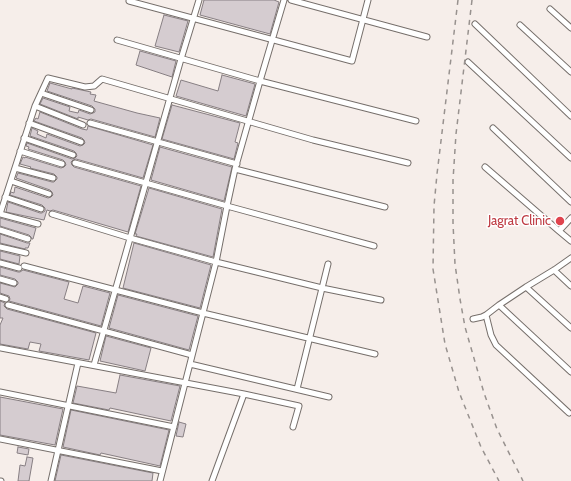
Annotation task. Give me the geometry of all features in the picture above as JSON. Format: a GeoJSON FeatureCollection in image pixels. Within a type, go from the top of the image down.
{"type":"FeatureCollection","features":[{"type":"Feature","properties":{"kind":"street"},"geometry":{"type":"LineString","coordinates":[[94,366],[169,99],[199,0]]}},
{"type":"Feature","properties":{"kind":"street"},"geometry":{"type":"LineString","coordinates":[[160,481],[216,262],[236,166],[284,0]]}},
{"type":"Feature","properties":{"kind":"street"},"geometry":{"type":"LineString","coordinates":[[291,0],[427,37]]}},
{"type":"Feature","properties":{"kind":"street"},"geometry":{"type":"LineString","coordinates":[[129,1],[352,61],[368,0]]}},
{"type":"Feature","properties":{"kind":"street"},"geometry":{"type":"LineString","coordinates":[[550,9],[571,28]]}},
{"type":"Feature","properties":{"kind":"street"},"geometry":{"type":"LineString","coordinates":[[475,24],[571,116]]}},
{"type":"Feature","properties":{"kind":"street"},"geometry":{"type":"LineString","coordinates":[[520,25],[571,72]]}},
{"type":"Feature","properties":{"kind":"street"},"geometry":{"type":"LineString","coordinates":[[117,40],[260,81],[416,122]]}},
{"type":"Feature","properties":{"kind":"street"},"geometry":{"type":"LineString","coordinates":[[468,62],[571,158]]}},
{"type":"Feature","properties":{"kind":"street"},"geometry":{"type":"LineString","coordinates":[[38,224],[0,214],[35,106],[48,78],[85,87],[94,86],[102,79],[313,140],[408,163]]}},
{"type":"Feature","properties":{"kind":"street"},"geometry":{"type":"LineString","coordinates":[[41,93],[91,110]]}},
{"type":"Feature","properties":{"kind":"street"},"geometry":{"type":"LineString","coordinates":[[35,106],[83,126]]}},
{"type":"Feature","properties":{"kind":"street"},"geometry":{"type":"LineString","coordinates":[[29,123],[81,142]]}},
{"type":"Feature","properties":{"kind":"street"},"geometry":{"type":"LineString","coordinates":[[90,123],[236,166],[385,207]]}},
{"type":"Feature","properties":{"kind":"street"},"geometry":{"type":"LineString","coordinates":[[493,128],[571,202]]}},
{"type":"Feature","properties":{"kind":"street"},"geometry":{"type":"LineString","coordinates":[[24,138],[73,155]]}},
{"type":"Feature","properties":{"kind":"street"},"geometry":{"type":"LineString","coordinates":[[20,151],[62,164]]}},
{"type":"Feature","properties":{"kind":"street"},"geometry":{"type":"LineString","coordinates":[[75,163],[374,246]]}},
{"type":"Feature","properties":{"kind":"street"},"geometry":{"type":"LineString","coordinates":[[485,167],[571,241]]}},
{"type":"Feature","properties":{"kind":"street"},"geometry":{"type":"LineString","coordinates":[[15,168],[53,178]]}},
{"type":"Feature","properties":{"kind":"street"},"geometry":{"type":"LineString","coordinates":[[10,181],[49,194]]}},
{"type":"Feature","properties":{"kind":"street"},"geometry":{"type":"LineString","coordinates":[[5,197],[41,209]]}},
{"type":"Feature","properties":{"kind":"street"},"geometry":{"type":"LineString","coordinates":[[52,214],[216,262],[322,288],[380,300]]}},
{"type":"Feature","properties":{"kind":"street"},"geometry":{"type":"LineString","coordinates":[[559,230],[571,218]]}},
{"type":"Feature","properties":{"kind":"street"},"geometry":{"type":"LineString","coordinates":[[0,230],[28,239]]}},
{"type":"Feature","properties":{"kind":"street"},"geometry":{"type":"LineString","coordinates":[[0,247],[26,252]]}},
{"type":"Feature","properties":{"kind":"street"},"geometry":{"type":"LineString","coordinates":[[473,319],[482,317],[571,258]]}},
{"type":"Feature","properties":{"kind":"street"},"geometry":{"type":"LineString","coordinates":[[0,263],[375,354]]}},
{"type":"Feature","properties":{"kind":"street"},"geometry":{"type":"LineString","coordinates":[[297,389],[328,264]]}},
{"type":"Feature","properties":{"kind":"street"},"geometry":{"type":"LineString","coordinates":[[554,270],[571,286]]}},
{"type":"Feature","properties":{"kind":"street"},"geometry":{"type":"LineString","coordinates":[[0,279],[14,283]]}},
{"type":"Feature","properties":{"kind":"street"},"geometry":{"type":"LineString","coordinates":[[526,287],[571,328]]}},
{"type":"Feature","properties":{"kind":"street"},"geometry":{"type":"LineString","coordinates":[[0,297],[6,298]]}},
{"type":"Feature","properties":{"kind":"street"},"geometry":{"type":"LineString","coordinates":[[8,305],[192,355]]}},
{"type":"Feature","properties":{"kind":"street"},"geometry":{"type":"LineString","coordinates":[[499,305],[571,372]]}},
{"type":"Feature","properties":{"kind":"street"},"geometry":{"type":"LineString","coordinates":[[486,314],[491,335],[496,345],[569,413]]}},
{"type":"Feature","properties":{"kind":"street"},"geometry":{"type":"LineString","coordinates":[[1,348],[244,394],[299,406],[293,427]]}},
{"type":"Feature","properties":{"kind":"street"},"geometry":{"type":"LineString","coordinates":[[51,481],[78,363]]}},
{"type":"Feature","properties":{"kind":"street"},"geometry":{"type":"LineString","coordinates":[[190,364],[329,397]]}},
{"type":"Feature","properties":{"kind":"street"},"geometry":{"type":"LineString","coordinates":[[0,392],[174,427]]}},
{"type":"Feature","properties":{"kind":"street"},"geometry":{"type":"LineString","coordinates":[[212,481],[244,394]]}},
{"type":"Feature","properties":{"kind":"street"},"geometry":{"type":"LineString","coordinates":[[0,439],[162,471]]}},
{"type":"Feature","properties":{"kind":"building"},"geometry":{"type":"Polygon","coordinates":[[[204,0],[274,0],[279,2],[270,34],[200,15],[204,0]]]}},
{"type":"Feature","properties":{"kind":"building"},"geometry":{"type":"Polygon","coordinates":[[[164,15],[188,21],[179,52],[155,46],[164,15]]]}},
{"type":"Feature","properties":{"kind":"building"},"geometry":{"type":"Polygon","coordinates":[[[140,51],[176,61],[172,77],[136,65],[140,51]]]}},
{"type":"Feature","properties":{"kind":"building"},"geometry":{"type":"Polygon","coordinates":[[[222,75],[255,84],[246,116],[176,96],[181,80],[218,91],[222,75]]]}},
{"type":"Feature","properties":{"kind":"building"},"geometry":{"type":"Polygon","coordinates":[[[50,83],[91,92],[90,94],[96,95],[94,101],[160,118],[155,137],[91,119],[88,120],[78,117],[78,119],[40,104],[43,98],[70,107],[69,111],[78,113],[79,110],[90,114],[95,112],[95,109],[92,106],[47,91],[50,83]]]}},
{"type":"Feature","properties":{"kind":"building"},"geometry":{"type":"Polygon","coordinates":[[[172,105],[240,123],[235,142],[238,143],[234,159],[162,139],[172,105]]]}},
{"type":"Feature","properties":{"kind":"building"},"geometry":{"type":"Polygon","coordinates":[[[40,112],[82,129],[87,130],[88,126],[153,145],[143,178],[76,159],[71,162],[74,167],[141,186],[128,232],[53,210],[47,210],[44,220],[6,212],[8,202],[40,213],[45,211],[45,208],[42,205],[10,195],[11,192],[14,193],[15,187],[48,198],[53,195],[50,190],[16,178],[18,173],[52,182],[57,179],[54,174],[20,164],[23,157],[61,168],[66,165],[63,160],[28,149],[29,147],[26,146],[27,143],[72,159],[77,156],[74,151],[30,136],[32,128],[38,131],[37,134],[46,138],[47,134],[80,146],[85,143],[82,138],[34,121],[36,118],[38,119],[40,112]]]}},
{"type":"Feature","properties":{"kind":"building"},"geometry":{"type":"Polygon","coordinates":[[[160,147],[232,167],[224,201],[151,180],[160,147]]]}},
{"type":"Feature","properties":{"kind":"building"},"geometry":{"type":"Polygon","coordinates":[[[149,188],[222,209],[213,257],[136,236],[137,234],[135,234],[149,188]]]}},
{"type":"Feature","properties":{"kind":"building"},"geometry":{"type":"Polygon","coordinates":[[[0,218],[36,228],[33,239],[29,235],[0,226],[0,218]]]}},
{"type":"Feature","properties":{"kind":"building"},"geometry":{"type":"Polygon","coordinates":[[[0,234],[30,243],[28,248],[25,249],[0,243],[0,234]]]}},
{"type":"Feature","properties":{"kind":"building"},"geometry":{"type":"Polygon","coordinates":[[[134,243],[211,265],[200,308],[123,288],[134,243]]]}},
{"type":"Feature","properties":{"kind":"building"},"geometry":{"type":"Polygon","coordinates":[[[0,251],[20,256],[19,264],[0,259],[0,251]]]}},
{"type":"Feature","properties":{"kind":"building"},"geometry":{"type":"Polygon","coordinates":[[[0,267],[18,272],[23,270],[69,282],[64,299],[78,303],[83,286],[110,293],[101,326],[9,301],[9,296],[0,293],[0,283],[15,287],[18,282],[15,279],[0,275],[0,267]]]}},
{"type":"Feature","properties":{"kind":"building"},"geometry":{"type":"Polygon","coordinates":[[[118,295],[198,316],[189,350],[109,328],[118,295]]]}},
{"type":"Feature","properties":{"kind":"building"},"geometry":{"type":"Polygon","coordinates":[[[0,301],[5,303],[4,306],[7,309],[96,333],[89,360],[39,351],[41,344],[30,342],[28,349],[0,344],[0,325],[3,318],[0,318],[0,301]]]}},
{"type":"Feature","properties":{"kind":"building"},"geometry":{"type":"Polygon","coordinates":[[[106,336],[151,348],[145,371],[100,361],[106,336]]]}},
{"type":"Feature","properties":{"kind":"building"},"geometry":{"type":"Polygon","coordinates":[[[120,375],[180,386],[171,421],[110,408],[109,410],[73,403],[77,386],[116,393],[120,375]]]}},
{"type":"Feature","properties":{"kind":"building"},"geometry":{"type":"Polygon","coordinates":[[[0,397],[63,409],[55,445],[0,435],[0,397]]]}},
{"type":"Feature","properties":{"kind":"building"},"geometry":{"type":"Polygon","coordinates":[[[71,410],[169,430],[160,466],[101,453],[100,455],[63,447],[71,410]]]}},
{"type":"Feature","properties":{"kind":"building"},"geometry":{"type":"Polygon","coordinates":[[[179,422],[186,424],[183,437],[176,436],[179,422]]]}},
{"type":"Feature","properties":{"kind":"building"},"geometry":{"type":"Polygon","coordinates":[[[18,447],[29,449],[28,455],[17,453],[18,447]]]}},
{"type":"Feature","properties":{"kind":"building"},"geometry":{"type":"Polygon","coordinates":[[[61,455],[153,473],[152,481],[55,481],[61,455]]]}},
{"type":"Feature","properties":{"kind":"building"},"geometry":{"type":"Polygon","coordinates":[[[27,457],[33,458],[29,481],[18,481],[20,465],[25,466],[27,457]]]}},
{"type":"Feature","properties":{"kind":"railway"},"geometry":{"type":"LineString","coordinates":[[458,0],[434,206],[433,269],[445,344],[459,392],[481,447],[499,481]]}},
{"type":"Feature","properties":{"kind":"railway"},"geometry":{"type":"LineString","coordinates":[[472,0],[456,134],[453,180],[455,264],[465,327],[484,393],[497,429],[523,481]]}},
{"type":"Feature","properties":{"kind":"place","name":"Jagrat Clinic"},"geometry":{"type":"Point","coordinates":[560,221]}}]}
